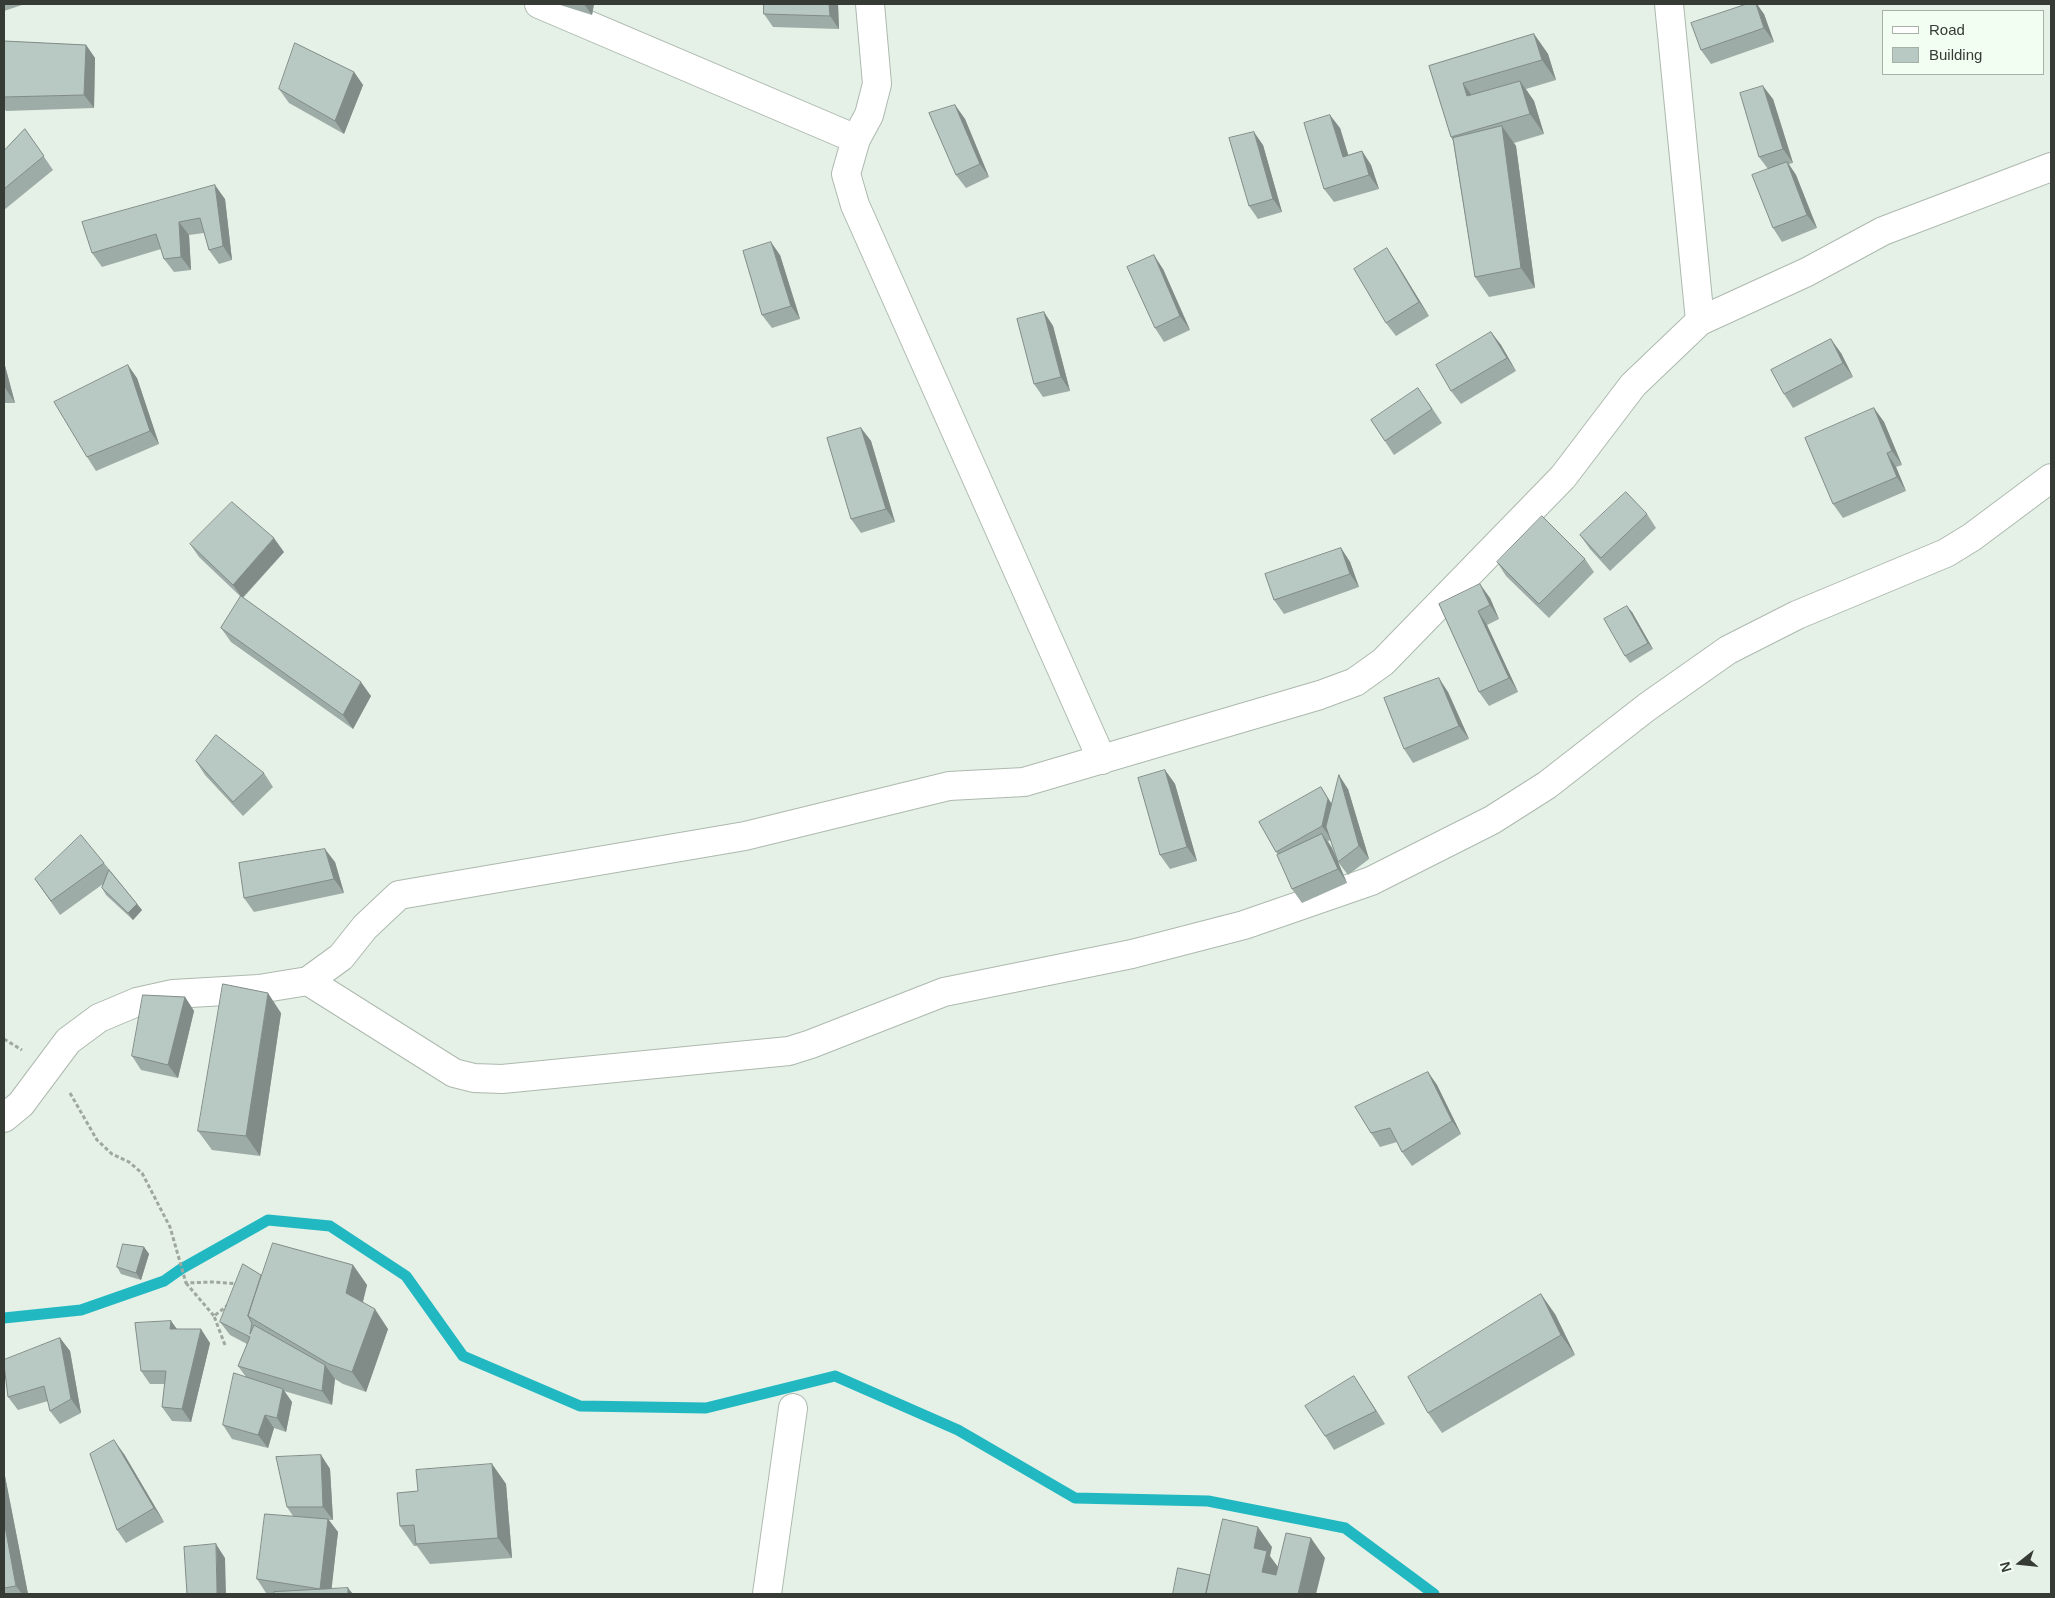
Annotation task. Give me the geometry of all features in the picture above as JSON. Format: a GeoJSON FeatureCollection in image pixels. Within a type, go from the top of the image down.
{"type":"FeatureCollection","features":[{"type":"Feature","properties":{"kind":"street"},"geometry":{"type":"LineString","coordinates":[[539,4],[856,139]]}},
{"type":"Feature","properties":{"kind":"street"},"geometry":{"type":"LineString","coordinates":[[870,4],[877,84],[869,115],[856,139],[846,174],[855,205],[1102,760]]}},
{"type":"Feature","properties":{"kind":"street"},"geometry":{"type":"LineString","coordinates":[[1669,4],[1700,321]]}},
{"type":"Feature","properties":{"kind":"street"},"geometry":{"type":"LineString","coordinates":[[4,1118],[22,1104],[68,1041],[100,1018],[137,1002],[173,994],[259,988],[308,980],[341,957],[365,926],[399,895],[745,836],[949,786],[1024,782],[1355,682],[1383,662],[1563,477],[1633,384],[1700,321],[1807,272],[1883,231],[2051,167]]}},
{"type":"Feature","properties":{"kind":"street"},"geometry":{"type":"LineString","coordinates":[[308,980],[454,1072],[474,1078],[502,1079],[789,1051],[944,992],[1132,954],[1244,925],[1371,881],[1492,820],[1547,785],[1647,707],[1728,650],[1797,615],[1946,553],[1980,531],[2051,478]]}},
{"type":"Feature","properties":{"kind":"street"},"geometry":{"type":"LineString","coordinates":[[767,1594],[793,1408]]}},
{"type":"Feature","properties":{"kind":"path"},"geometry":{"type":"LineString","coordinates":[[45,1072],[65,1084],[97,1140],[112,1154],[128,1162],[142,1173],[170,1227],[186,1283],[214,1316],[225,1345]]}},
{"type":"Feature","properties":{"kind":"path"},"geometry":{"type":"LineString","coordinates":[[186,1283],[213,1282],[244,1285],[240,1291]]}},
{"type":"Feature","properties":{"kind":"path"},"geometry":{"type":"LineString","coordinates":[[214,1316],[231,1303]]}},
{"type":"Feature","properties":{"kind":"building"},"geometry":{"type":"Polygon","coordinates":[[[764,4],[829,4],[830,16],[764,14],[764,4]]]}},
{"type":"Feature","properties":{"kind":"building"},"geometry":{"type":"Polygon","coordinates":[[[1747,4],[1756,4],[1764,28],[1701,50],[1691,23],[1747,4]]]}},
{"type":"Feature","properties":{"kind":"building"},"geometry":{"type":"Polygon","coordinates":[[[1534,34],[1542,60],[1463,83],[1467,96],[1520,81],[1530,114],[1451,137],[1429,66],[1534,34]]]}},
{"type":"Feature","properties":{"kind":"building"},"geometry":{"type":"Polygon","coordinates":[[[4,41],[86,45],[84,95],[4,97],[4,41]]]}},
{"type":"Feature","properties":{"kind":"building"},"geometry":{"type":"Polygon","coordinates":[[[295,43],[354,72],[335,121],[279,89],[295,43]]]}},
{"type":"Feature","properties":{"kind":"building"},"geometry":{"type":"Polygon","coordinates":[[[1763,86],[1783,149],[1759,157],[1740,93],[1763,86]]]}},
{"type":"Feature","properties":{"kind":"building"},"geometry":{"type":"Polygon","coordinates":[[[955,105],[980,164],[956,175],[929,113],[955,105]]]}},
{"type":"Feature","properties":{"kind":"building"},"geometry":{"type":"Polygon","coordinates":[[[1330,115],[1343,157],[1362,151],[1369,175],[1324,189],[1304,123],[1330,115]]]}},
{"type":"Feature","properties":{"kind":"building"},"geometry":{"type":"Polygon","coordinates":[[[1502,126],[1521,268],[1475,277],[1453,138],[1502,126]]]}},
{"type":"Feature","properties":{"kind":"building"},"geometry":{"type":"Polygon","coordinates":[[[25,129],[44,156],[4,189],[4,151],[25,129]]]}},
{"type":"Feature","properties":{"kind":"building"},"geometry":{"type":"Polygon","coordinates":[[[1254,132],[1273,199],[1249,206],[1229,138],[1254,132]]]}},
{"type":"Feature","properties":{"kind":"building"},"geometry":{"type":"Polygon","coordinates":[[[1787,162],[1807,215],[1773,228],[1752,175],[1787,162]]]}},
{"type":"Feature","properties":{"kind":"building"},"geometry":{"type":"Polygon","coordinates":[[[215,185],[223,246],[209,250],[200,218],[179,222],[181,257],[164,259],[156,234],[92,253],[82,222],[215,185]]]}},
{"type":"Feature","properties":{"kind":"building"},"geometry":{"type":"Polygon","coordinates":[[[771,242],[791,306],[762,315],[743,251],[771,242]]]}},
{"type":"Feature","properties":{"kind":"building"},"geometry":{"type":"Polygon","coordinates":[[[1387,248],[1419,302],[1386,323],[1354,269],[1387,248]]]}},
{"type":"Feature","properties":{"kind":"building"},"geometry":{"type":"Polygon","coordinates":[[[1154,255],[1180,316],[1155,328],[1127,267],[1154,255]]]}},
{"type":"Feature","properties":{"kind":"building"},"geometry":{"type":"Polygon","coordinates":[[[1044,312],[1061,377],[1034,384],[1017,319],[1044,312]]]}},
{"type":"Feature","properties":{"kind":"building"},"geometry":{"type":"Polygon","coordinates":[[[1491,332],[1507,358],[1451,391],[1436,365],[1491,332]]]}},
{"type":"Feature","properties":{"kind":"building"},"geometry":{"type":"Polygon","coordinates":[[[1831,339],[1843,363],[1784,394],[1771,370],[1831,339]]]}},
{"type":"Feature","properties":{"kind":"building"},"geometry":{"type":"Polygon","coordinates":[[[128,365],[150,431],[87,457],[54,402],[128,365]]]}},
{"type":"Feature","properties":{"kind":"building"},"geometry":{"type":"Polygon","coordinates":[[[1418,388],[1432,409],[1385,441],[1371,420],[1418,388]]]}},
{"type":"Feature","properties":{"kind":"building"},"geometry":{"type":"Polygon","coordinates":[[[1874,408],[1892,451],[1887,453],[1897,477],[1833,504],[1805,438],[1874,408]]]}},
{"type":"Feature","properties":{"kind":"building"},"geometry":{"type":"Polygon","coordinates":[[[861,428],[886,509],[851,519],[827,438],[861,428]]]}},
{"type":"Feature","properties":{"kind":"building"},"geometry":{"type":"Polygon","coordinates":[[[1626,492],[1647,514],[1601,558],[1580,535],[1626,492]]]}},
{"type":"Feature","properties":{"kind":"building"},"geometry":{"type":"Polygon","coordinates":[[[232,502],[274,538],[233,585],[190,544],[232,502]]]}},
{"type":"Feature","properties":{"kind":"building"},"geometry":{"type":"Polygon","coordinates":[[[1542,516],[1585,559],[1539,604],[1497,562],[1542,516]]]}},
{"type":"Feature","properties":{"kind":"building"},"geometry":{"type":"Polygon","coordinates":[[[1341,548],[1350,574],[1274,600],[1265,574],[1341,548]]]}},
{"type":"Feature","properties":{"kind":"building"},"geometry":{"type":"Polygon","coordinates":[[[1480,584],[1490,605],[1478,611],[1509,678],[1479,692],[1439,604],[1480,584]]]}},
{"type":"Feature","properties":{"kind":"building"},"geometry":{"type":"Polygon","coordinates":[[[241,596],[361,682],[343,715],[221,628],[241,596]]]}},
{"type":"Feature","properties":{"kind":"building"},"geometry":{"type":"Polygon","coordinates":[[[1627,606],[1648,643],[1625,656],[1604,619],[1627,606]]]}},
{"type":"Feature","properties":{"kind":"building"},"geometry":{"type":"Polygon","coordinates":[[[1439,678],[1459,726],[1404,749],[1384,698],[1439,678]]]}},
{"type":"Feature","properties":{"kind":"building"},"geometry":{"type":"Polygon","coordinates":[[[216,735],[264,773],[233,802],[196,761],[216,735]]]}},
{"type":"Feature","properties":{"kind":"building"},"geometry":{"type":"Polygon","coordinates":[[[1165,770],[1187,847],[1160,855],[1138,778],[1165,770]]]}},
{"type":"Feature","properties":{"kind":"building"},"geometry":{"type":"Polygon","coordinates":[[[1339,775],[1359,846],[1338,862],[1326,827],[1339,775]]]}},
{"type":"Feature","properties":{"kind":"building"},"geometry":{"type":"Polygon","coordinates":[[[1321,787],[1328,799],[1322,826],[1276,852],[1259,822],[1321,787]]]}},
{"type":"Feature","properties":{"kind":"building"},"geometry":{"type":"Polygon","coordinates":[[[1322,834],[1338,869],[1292,889],[1277,855],[1322,834]]]}},
{"type":"Feature","properties":{"kind":"building"},"geometry":{"type":"Polygon","coordinates":[[[81,835],[104,863],[51,901],[35,879],[81,835]]]}},
{"type":"Feature","properties":{"kind":"building"},"geometry":{"type":"Polygon","coordinates":[[[325,849],[334,879],[244,898],[239,863],[325,849]]]}},
{"type":"Feature","properties":{"kind":"building"},"geometry":{"type":"Polygon","coordinates":[[[109,870],[137,904],[128,913],[102,888],[109,870]]]}},
{"type":"Feature","properties":{"kind":"building"},"geometry":{"type":"Polygon","coordinates":[[[223,984],[268,993],[246,1136],[198,1131],[223,984]]]}},
{"type":"Feature","properties":{"kind":"building"},"geometry":{"type":"Polygon","coordinates":[[[143,995],[185,997],[168,1065],[132,1056],[143,995]]]}},
{"type":"Feature","properties":{"kind":"building"},"geometry":{"type":"Polygon","coordinates":[[[1428,1072],[1452,1121],[1402,1152],[1390,1128],[1371,1133],[1355,1107],[1428,1072]]]}},
{"type":"Feature","properties":{"kind":"building"},"geometry":{"type":"Polygon","coordinates":[[[273,1243],[353,1265],[346,1293],[375,1309],[352,1372],[329,1364],[248,1316],[273,1243]]]}},
{"type":"Feature","properties":{"kind":"building"},"geometry":{"type":"Polygon","coordinates":[[[123,1244],[144,1247],[136,1273],[117,1267],[123,1244]]]}},
{"type":"Feature","properties":{"kind":"building"},"geometry":{"type":"Polygon","coordinates":[[[243,1264],[261,1275],[248,1316],[252,1323],[250,1334],[254,1325],[325,1365],[322,1391],[238,1366],[250,1337],[220,1322],[243,1264]]]}},
{"type":"Feature","properties":{"kind":"building"},"geometry":{"type":"Polygon","coordinates":[[[1541,1294],[1561,1335],[1428,1413],[1408,1377],[1541,1294]]]}},
{"type":"Feature","properties":{"kind":"building"},"geometry":{"type":"Polygon","coordinates":[[[171,1321],[170,1329],[201,1329],[182,1409],[162,1407],[166,1371],[141,1371],[135,1323],[171,1321]]]}},
{"type":"Feature","properties":{"kind":"building"},"geometry":{"type":"Polygon","coordinates":[[[60,1338],[71,1399],[50,1411],[44,1386],[8,1397],[4,1360],[60,1338]]]}},
{"type":"Feature","properties":{"kind":"building"},"geometry":{"type":"Polygon","coordinates":[[[234,1373],[283,1389],[277,1418],[265,1415],[258,1435],[223,1425],[234,1373]]]}},
{"type":"Feature","properties":{"kind":"building"},"geometry":{"type":"Polygon","coordinates":[[[1354,1376],[1376,1411],[1325,1436],[1305,1406],[1354,1376]]]}},
{"type":"Feature","properties":{"kind":"building"},"geometry":{"type":"Polygon","coordinates":[[[114,1440],[154,1508],[117,1530],[90,1454],[114,1440]]]}},
{"type":"Feature","properties":{"kind":"building"},"geometry":{"type":"Polygon","coordinates":[[[321,1455],[323,1507],[287,1507],[276,1457],[321,1455]]]}},
{"type":"Feature","properties":{"kind":"building"},"geometry":{"type":"Polygon","coordinates":[[[492,1464],[498,1538],[416,1544],[414,1525],[400,1526],[397,1493],[418,1491],[416,1470],[492,1464]]]}},
{"type":"Feature","properties":{"kind":"building"},"geometry":{"type":"Polygon","coordinates":[[[265,1514],[328,1519],[320,1589],[257,1579],[265,1514]]]}},
{"type":"Feature","properties":{"kind":"building"},"geometry":{"type":"Polygon","coordinates":[[[1223,1519],[1258,1527],[1254,1548],[1267,1551],[1262,1572],[1276,1575],[1286,1533],[1311,1538],[1298,1594],[1206,1594],[1223,1519]]]}},
{"type":"Feature","properties":{"kind":"building"},"geometry":{"type":"Polygon","coordinates":[[[4,1521],[16,1586],[4,1588],[4,1521]]]}},
{"type":"Feature","properties":{"kind":"building"},"geometry":{"type":"Polygon","coordinates":[[[216,1544],[217,1594],[187,1594],[184,1547],[216,1544]]]}},
{"type":"Feature","properties":{"kind":"building"},"geometry":{"type":"Polygon","coordinates":[[[1178,1568],[1210,1575],[1206,1594],[1173,1594],[1178,1568]]]}},
{"type":"Feature","properties":{"kind":"building"},"geometry":{"type":"Polygon","coordinates":[[[348,1588],[348,1594],[274,1594],[274,1592],[348,1588]]]}},
{"type":"Feature","properties":{"kind":"waterway"},"geometry":{"type":"LineString","coordinates":[[4,1318],[81,1310],[164,1281],[181,1269],[268,1220],[330,1226],[406,1276],[463,1356],[580,1406],[706,1408],[835,1376],[958,1430],[1075,1498],[1208,1501],[1345,1528],[1434,1594]]}}]}
